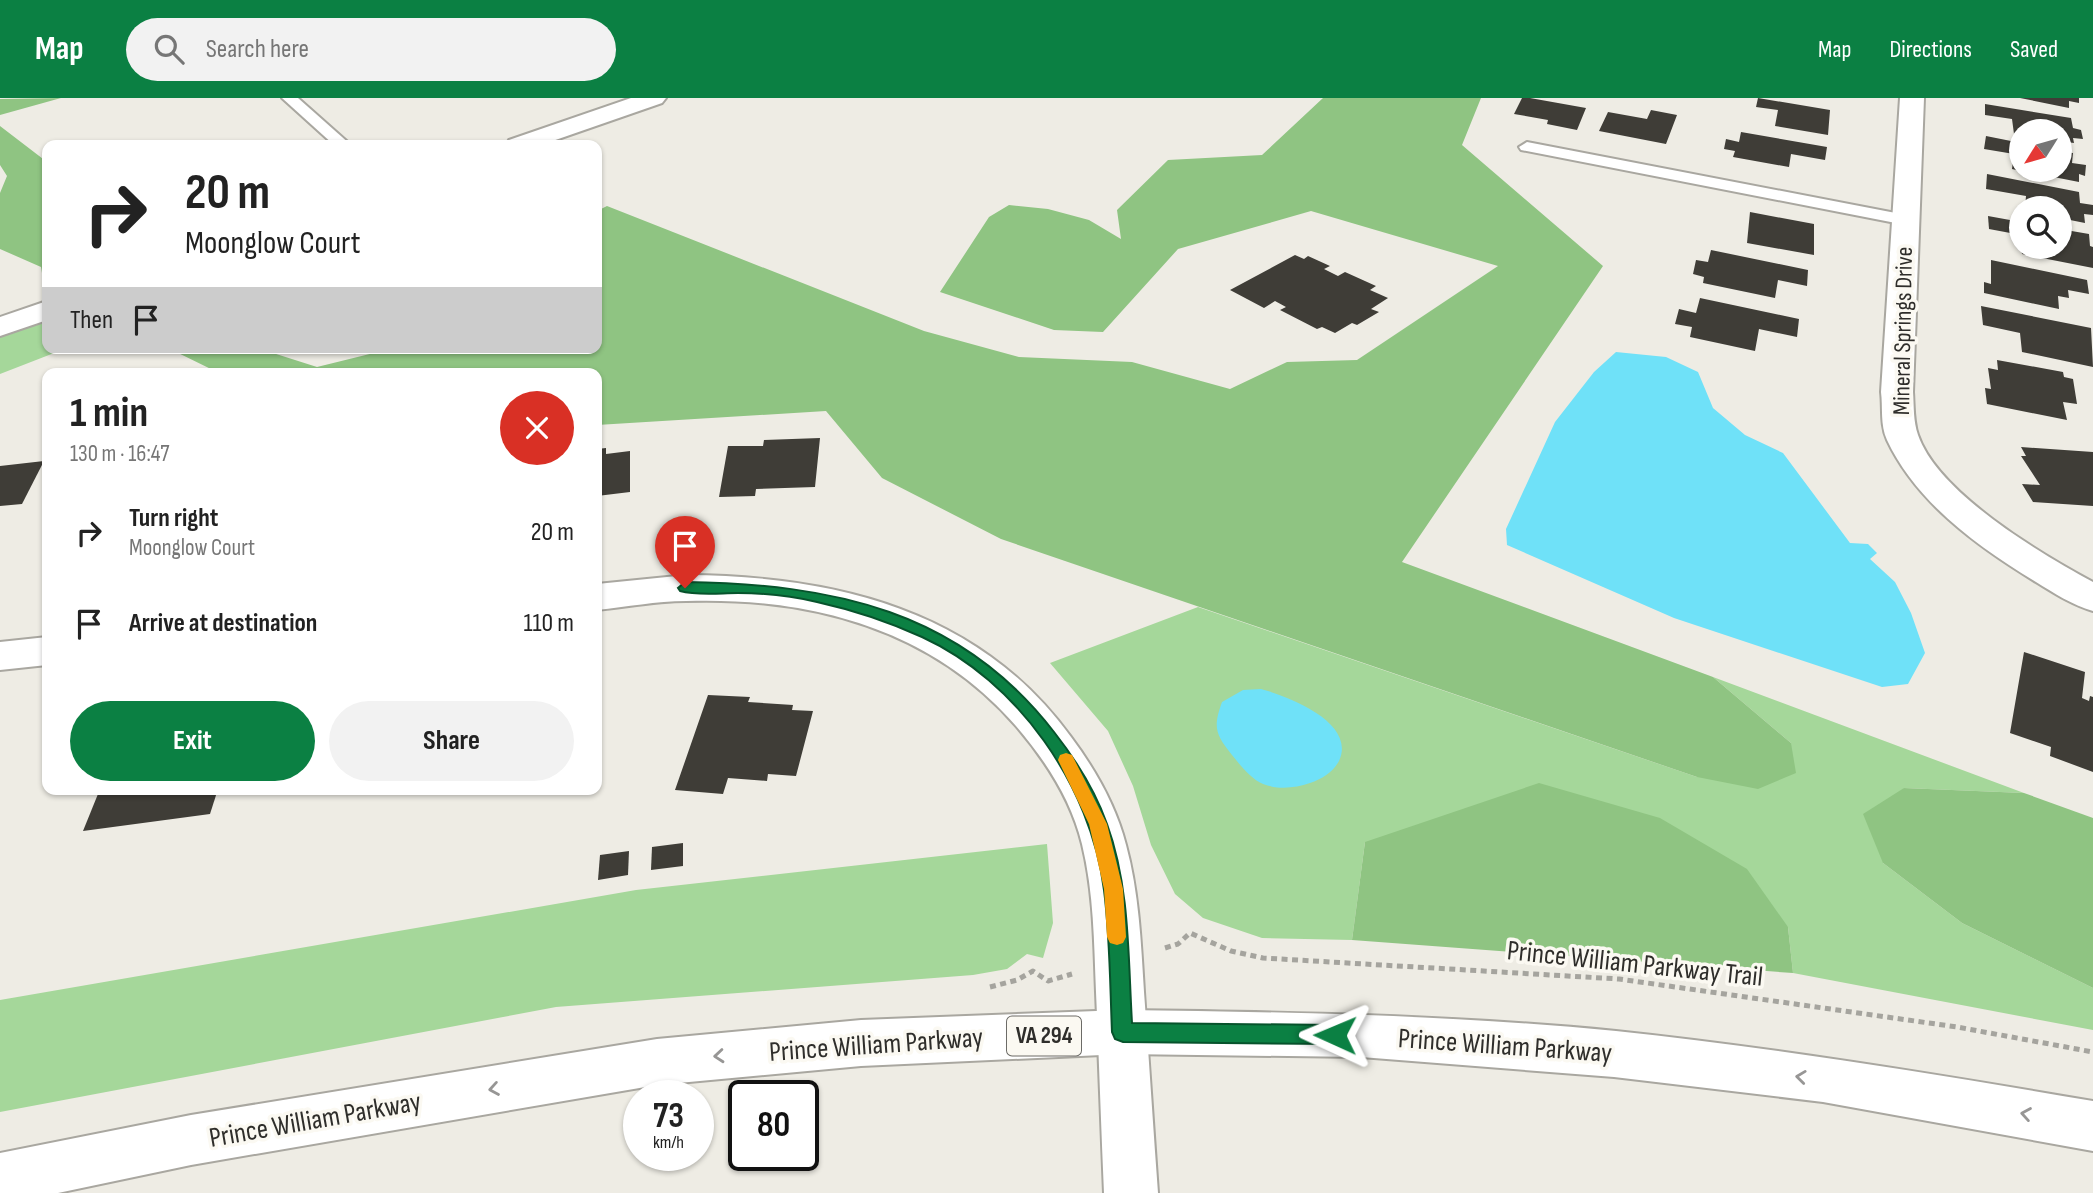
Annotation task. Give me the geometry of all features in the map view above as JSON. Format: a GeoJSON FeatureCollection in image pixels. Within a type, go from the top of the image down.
{"type":"FeatureCollection","features":[{"type":"Feature","properties":{"kind":"main road"},"geometry":{"type":"LineString","coordinates":[[532,140],[654,98]]}},
{"type":"Feature","properties":{"kind":"main road","name":"Mineral Springs Drive"},"geometry":{"type":"LineString","coordinates":[[1913,98],[1897,392],[1902,438],[1932,482],[1977,524],[2039,569],[2093,598]]}},
{"type":"Feature","properties":{"kind":"main road"},"geometry":{"type":"LineString","coordinates":[[0,327],[42,312]]}},
{"type":"Feature","properties":{"kind":"main road"},"geometry":{"type":"LineString","coordinates":[[602,596],[685,588],[751,588],[814,596],[874,612],[930,634],[982,667],[1024,705],[1071,766],[1098,824],[1114,889],[1131,1193]]}},
{"type":"Feature","properties":{"kind":"main road"},"geometry":{"type":"LineString","coordinates":[[0,656],[42,652]]}},
{"type":"Feature","properties":{"kind":"main road","name":"Prince William Parkway"},"geometry":{"type":"LineString","coordinates":[[0,1179],[204,1138],[657,1062],[861,1043],[1123,1032],[1362,1035],[1614,1054],[1823,1079],[2093,1126]]}},
{"type":"Feature","properties":{"kind":"lane"},"geometry":{"type":"LineString","coordinates":[[289,98],[336,140]]}},
{"type":"Feature","properties":{"kind":"lane"},"geometry":{"type":"LineString","coordinates":[[1527,147],[1906,220]]}},
{"type":"Feature","properties":{"kind":"path","name":"Prince William Parkway Trail"},"geometry":{"type":"LineString","coordinates":[[1178,944],[1190,933],[1231,951],[1263,958],[1619,979],[1930,1023],[2093,1052]]}},
{"type":"Feature","properties":{"kind":"green space"},"geometry":{"type":"Polygon","coordinates":[[[61,98],[0,115],[0,99],[61,98]]]}},
{"type":"Feature","properties":{"kind":"green space"},"geometry":{"type":"Polygon","coordinates":[[[1323,98],[1481,98],[1462,145],[1603,266],[1402,562],[1713,677],[1791,743],[1796,773],[1758,789],[1697,777],[1001,539],[882,478],[826,411],[602,425],[602,368],[209,368],[180,354],[276,354],[317,367],[370,354],[602,354],[602,208],[607,206],[924,331],[1019,357],[1132,362],[1230,389],[1287,362],[1357,360],[1498,266],[1311,211],[1178,249],[1103,332],[1054,330],[940,292],[989,217],[1009,205],[1048,209],[1089,220],[1121,239],[1117,210],[1168,160],[1262,155],[1323,98]]]}},
{"type":"Feature","properties":{"kind":"green space"},"geometry":{"type":"Polygon","coordinates":[[[0,126],[42,158],[42,273],[41,267],[0,249],[0,193],[7,176],[0,165],[0,126]]]}},
{"type":"Feature","properties":{"kind":"green space"},"geometry":{"type":"Polygon","coordinates":[[[42,322],[42,354],[52,354],[0,374],[0,337],[42,322]]]}},
{"type":"Feature","properties":{"kind":"green space"},"geometry":{"type":"Polygon","coordinates":[[[1198,607],[1697,777],[1791,743],[1713,677],[2024,793],[1904,788],[1883,863],[1962,923],[2093,988],[2093,1030],[1793,973],[1788,927],[1365,842],[1352,940],[1262,938],[1203,918],[1175,894],[1151,845],[1133,786],[1108,731],[1050,663],[1198,607]]]}},
{"type":"Feature","properties":{"kind":"green space"},"geometry":{"type":"Polygon","coordinates":[[[1539,783],[1660,818],[1747,869],[1788,927],[1793,973],[1352,940],[1365,842],[1539,783]]]}},
{"type":"Feature","properties":{"kind":"green space"},"geometry":{"type":"Polygon","coordinates":[[[1904,788],[2024,793],[2093,818],[2093,988],[1962,923],[1883,863],[1863,814],[1904,788]]]}},
{"type":"Feature","properties":{"kind":"green space"},"geometry":{"type":"Polygon","coordinates":[[[1047,844],[1053,923],[1043,958],[1027,954],[1007,969],[973,975],[556,1007],[0,1112],[0,1000],[636,890],[1047,844]]]}},
{"type":"Feature","properties":{"kind":"water"},"geometry":{"type":"Polygon","coordinates":[[[1616,352],[1666,357],[1698,372],[1713,408],[1745,435],[1783,453],[1850,543],[1868,544],[1877,553],[1870,559],[1895,582],[1911,613],[1925,653],[1908,684],[1882,687],[1674,618],[1507,545],[1506,529],[1555,422],[1594,372],[1616,352]]]}},
{"type":"Feature","properties":{"kind":"water"},"geometry":{"type":"Polygon","coordinates":[[[1261,689],[1302,705],[1329,723],[1338,734],[1342,747],[1339,761],[1330,772],[1304,785],[1275,787],[1263,784],[1250,775],[1226,748],[1217,730],[1222,702],[1243,690],[1261,689]]]}},
{"type":"Feature","properties":{"kind":"building"},"geometry":{"type":"Polygon","coordinates":[[[1522,98],[1586,108],[1577,130],[1547,124],[1548,120],[1514,114],[1522,98]]]}},
{"type":"Feature","properties":{"kind":"building"},"geometry":{"type":"Polygon","coordinates":[[[1758,98],[1830,110],[1828,135],[1775,126],[1778,110],[1756,107],[1758,98]]]}},
{"type":"Feature","properties":{"kind":"building"},"geometry":{"type":"Polygon","coordinates":[[[2020,98],[2079,98],[2079,103],[2069,101],[2069,108],[2020,98]]]}},
{"type":"Feature","properties":{"kind":"building"},"geometry":{"type":"Polygon","coordinates":[[[1985,104],[2071,119],[2012,119],[1985,115],[1985,104]]]}},
{"type":"Feature","properties":{"kind":"building"},"geometry":{"type":"Polygon","coordinates":[[[1651,110],[1677,115],[1666,144],[1599,131],[1608,112],[1647,119],[1651,110]]]}},
{"type":"Feature","properties":{"kind":"building"},"geometry":{"type":"Polygon","coordinates":[[[2072,123],[2073,128],[2081,130],[2083,139],[2073,138],[2072,143],[2072,123]]]}},
{"type":"Feature","properties":{"kind":"building"},"geometry":{"type":"Polygon","coordinates":[[[1741,132],[1827,147],[1825,160],[1791,154],[1789,167],[1733,157],[1735,151],[1724,149],[1726,139],[1739,142],[1741,132]]]}},
{"type":"Feature","properties":{"kind":"building"},"geometry":{"type":"Polygon","coordinates":[[[1986,136],[2009,141],[2009,153],[1984,149],[1986,136]]]}},
{"type":"Feature","properties":{"kind":"building"},"geometry":{"type":"Polygon","coordinates":[[[2072,163],[2086,165],[2085,176],[2079,174],[2079,182],[2072,181],[2072,163]]]}},
{"type":"Feature","properties":{"kind":"building"},"geometry":{"type":"Polygon","coordinates":[[[1987,174],[2009,178],[2009,182],[2028,182],[2079,192],[2080,203],[2093,205],[2093,215],[2084,214],[2085,223],[2072,220],[2072,196],[2026,196],[1986,189],[1987,174]]]}},
{"type":"Feature","properties":{"kind":"building"},"geometry":{"type":"Polygon","coordinates":[[[1750,212],[1814,224],[1814,255],[1747,243],[1750,212]]]}},
{"type":"Feature","properties":{"kind":"building"},"geometry":{"type":"Polygon","coordinates":[[[1988,216],[2009,220],[2009,233],[1989,229],[1988,216]]]}},
{"type":"Feature","properties":{"kind":"building"},"geometry":{"type":"Polygon","coordinates":[[[2072,231],[2089,234],[2090,246],[2093,247],[2093,268],[2047,259],[2072,259],[2072,231]]]}},
{"type":"Feature","properties":{"kind":"building"},"geometry":{"type":"Polygon","coordinates":[[[1711,250],[1808,270],[1807,286],[1778,280],[1775,298],[1703,283],[1704,277],[1693,274],[1696,260],[1708,262],[1711,250]]]}},
{"type":"Feature","properties":{"kind":"building"},"geometry":{"type":"Polygon","coordinates":[[[1295,255],[1304,259],[1308,256],[1330,266],[1324,269],[1338,276],[1345,272],[1376,286],[1370,290],[1388,298],[1371,309],[1379,312],[1357,325],[1352,323],[1335,333],[1322,327],[1317,329],[1280,310],[1286,307],[1275,301],[1264,308],[1230,290],[1295,255]]]}},
{"type":"Feature","properties":{"kind":"building"},"geometry":{"type":"Polygon","coordinates":[[[1991,260],[2087,280],[2089,294],[2068,290],[2069,298],[2058,296],[2059,309],[1984,293],[1984,282],[1991,284],[1991,260]]]}},
{"type":"Feature","properties":{"kind":"building"},"geometry":{"type":"Polygon","coordinates":[[[1700,298],[1799,319],[1797,337],[1759,329],[1755,351],[1690,337],[1692,327],[1675,324],[1679,309],[1696,313],[1700,298]]]}},
{"type":"Feature","properties":{"kind":"building"},"geometry":{"type":"Polygon","coordinates":[[[1981,306],[2091,328],[2093,367],[2022,352],[2020,333],[1983,325],[1981,306]]]}},
{"type":"Feature","properties":{"kind":"building"},"geometry":{"type":"Polygon","coordinates":[[[1997,360],[2063,372],[2064,377],[2073,379],[2077,404],[2063,402],[2067,420],[1987,404],[1985,388],[1991,389],[1988,368],[1998,370],[1997,360]]]}},
{"type":"Feature","properties":{"kind":"building"},"geometry":{"type":"Polygon","coordinates":[[[820,438],[815,487],[756,489],[755,496],[719,497],[728,446],[763,446],[764,440],[820,438]]]}},
{"type":"Feature","properties":{"kind":"building"},"geometry":{"type":"Polygon","coordinates":[[[2021,447],[2093,452],[2093,506],[2033,502],[2022,484],[2040,485],[2021,456],[2026,456],[2021,447]]]}},
{"type":"Feature","properties":{"kind":"building"},"geometry":{"type":"Polygon","coordinates":[[[602,448],[606,448],[606,454],[630,451],[630,492],[602,495],[602,448]]]}},
{"type":"Feature","properties":{"kind":"building"},"geometry":{"type":"Polygon","coordinates":[[[42,461],[22,504],[0,506],[0,466],[42,461]]]}},
{"type":"Feature","properties":{"kind":"building"},"geometry":{"type":"Polygon","coordinates":[[[2024,652],[2085,672],[2082,698],[2089,701],[2090,696],[2093,697],[2093,772],[2050,756],[2051,747],[2010,733],[2024,652]]]}},
{"type":"Feature","properties":{"kind":"building"},"geometry":{"type":"Polygon","coordinates":[[[708,695],[750,697],[748,702],[793,705],[792,710],[813,711],[796,776],[768,774],[767,781],[728,778],[723,794],[675,790],[708,695]]]}},
{"type":"Feature","properties":{"kind":"building"},"geometry":{"type":"Polygon","coordinates":[[[98,795],[216,795],[210,814],[83,831],[98,795]]]}},
{"type":"Feature","properties":{"kind":"building"},"geometry":{"type":"Polygon","coordinates":[[[683,843],[683,866],[651,870],[652,847],[683,843]]]}},
{"type":"Feature","properties":{"kind":"building"},"geometry":{"type":"Polygon","coordinates":[[[629,851],[628,875],[598,880],[600,855],[629,851]]]}},
{"type":"Feature","properties":{"kind":"slow traffic"},"geometry":{"type":"LineString","coordinates":[[1066,760],[1098,824],[1114,889],[1117,937]]}},
{"type":"Feature","properties":{"kind":"route"},"geometry":{"type":"LineString","coordinates":[[685,588],[751,588],[814,596],[874,612],[930,634],[982,667],[1024,705],[1071,766],[1098,824],[1114,889],[1123,1032],[1335,1035]]}}]}
